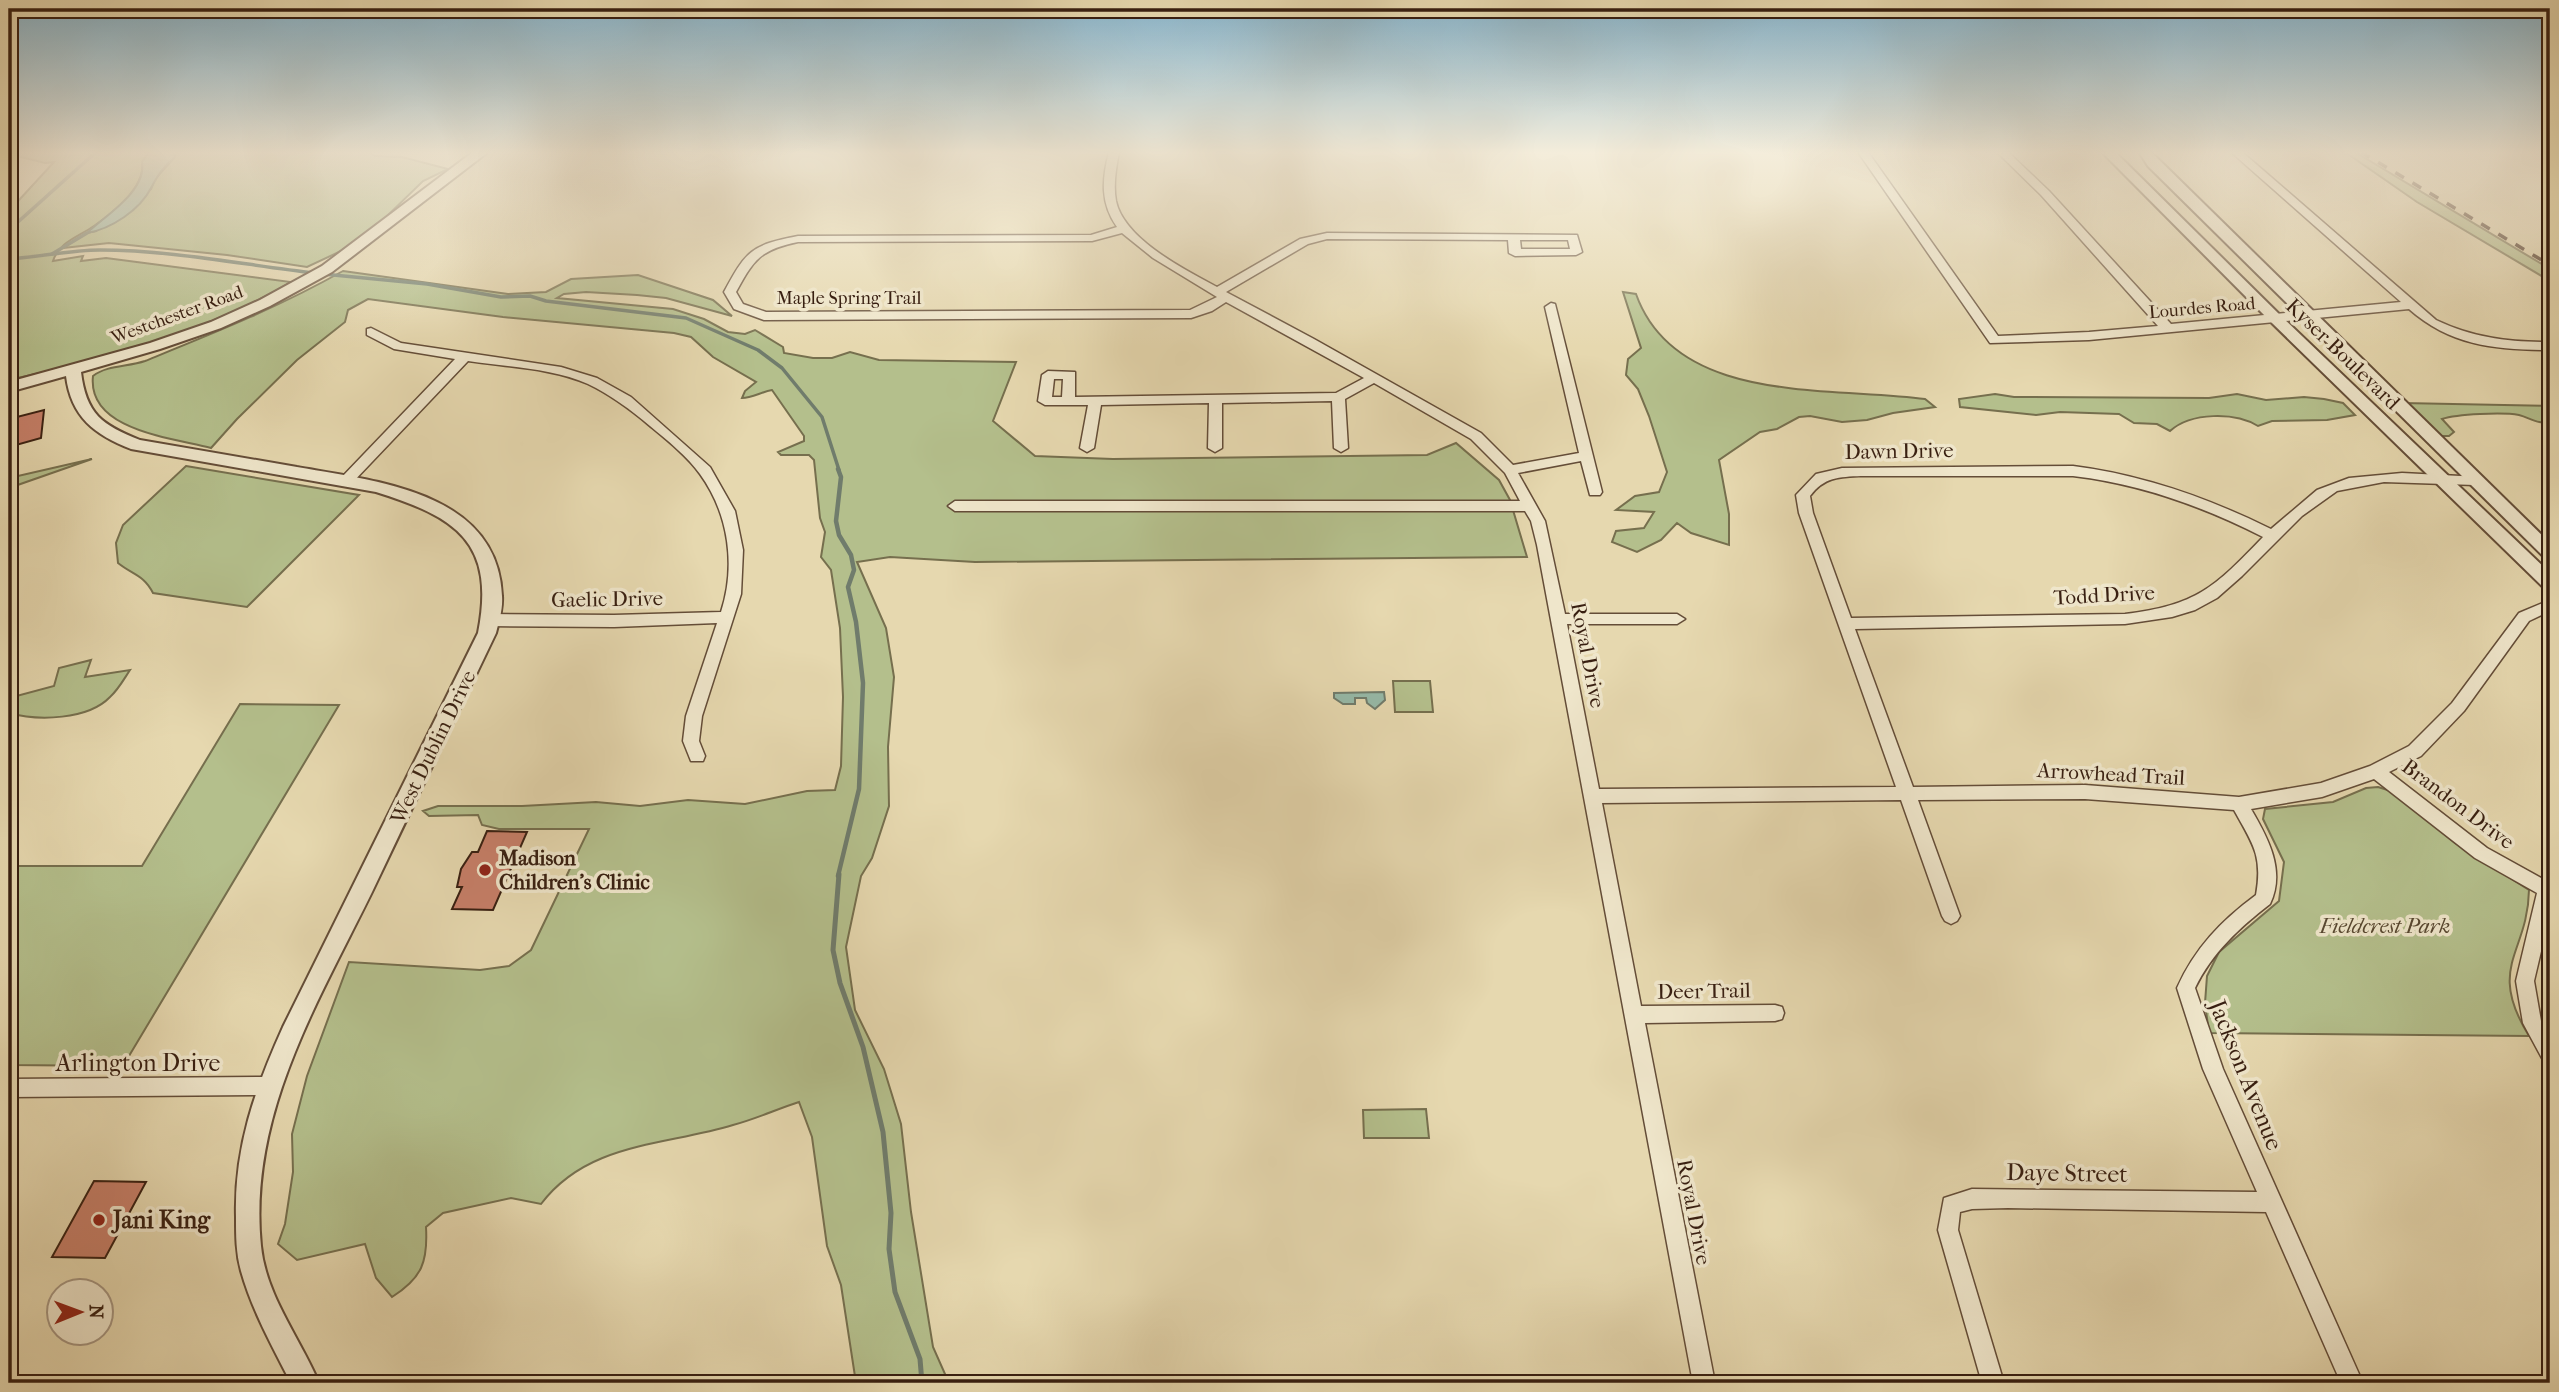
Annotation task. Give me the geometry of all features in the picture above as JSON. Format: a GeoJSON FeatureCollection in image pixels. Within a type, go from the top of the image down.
{"type":"FeatureCollection","features":[{"type":"Feature","properties":{"kind":"street","name":"Westchester Road"},"geometry":{"type":"LineString","coordinates":[[9,387],[73,371],[216,325],[311,279],[395,217]]}},
{"type":"Feature","properties":{"kind":"street","name":"Royal Drive"},"geometry":{"type":"LineString","coordinates":[[1117,217],[1125,229],[1178,268],[1476,436],[1510,470],[1538,520],[1704,1383]]}},
{"type":"Feature","properties":{"kind":"street","name":"Lourdes Road"},"geometry":{"type":"LineString","coordinates":[[1908,217],[1994,340],[2277,320],[2306,314],[2412,305]]}},
{"type":"Feature","properties":{"kind":"street"},"geometry":{"type":"LineString","coordinates":[[2067,217],[2168,329]]}},
{"type":"Feature","properties":{"kind":"street","name":"Kyser Boulevard"},"geometry":{"type":"LineString","coordinates":[[2173,217],[2550,583]]}},
{"type":"Feature","properties":{"kind":"street","name":"Kyser Boulevard"},"geometry":{"type":"LineString","coordinates":[[2208,217],[2550,553]]}},
{"type":"Feature","properties":{"kind":"street"},"geometry":{"type":"LineString","coordinates":[[2311,217],[2432,323],[2460,338],[2489,345],[2550,346]]}},
{"type":"Feature","properties":{"kind":"street","name":"Maple Spring Trail"},"geometry":{"type":"LineString","coordinates":[[1125,229],[1092,238],[798,239],[771,244],[749,255],[730,292],[738,306],[764,316],[1191,314],[1208,308],[1223,294]]}},
{"type":"Feature","properties":{"kind":"street"},"geometry":{"type":"LineString","coordinates":[[1223,294],[1304,241],[1327,236],[1573,237],[1576,252],[1515,253],[1514,237]]}},
{"type":"Feature","properties":{"kind":"street"},"geometry":{"type":"LineString","coordinates":[[1551,307],[1595,492]]}},
{"type":"Feature","properties":{"kind":"street"},"geometry":{"type":"LineString","coordinates":[[371,332],[398,346],[561,371],[592,381],[626,400],[705,470],[728,511],[736,550],[734,594],[724,617],[694,716],[691,741],[697,756]]}},
{"type":"Feature","properties":{"kind":"street"},"geometry":{"type":"LineString","coordinates":[[346,481],[464,357]]}},
{"type":"Feature","properties":{"kind":"street","name":"West Dublin Drive"},"geometry":{"type":"LineString","coordinates":[[73,371],[75,396],[89,419],[115,437],[137,445],[346,481],[412,497],[448,514],[472,533],[486,561],[494,595],[487,633],[473,666],[267,1086],[252,1142],[248,1193],[249,1250],[274,1324],[304,1383]]}},
{"type":"Feature","properties":{"kind":"street"},"geometry":{"type":"LineString","coordinates":[[1068,401],[1338,397],[1374,378]]}},
{"type":"Feature","properties":{"kind":"street"},"geometry":{"type":"LineString","coordinates":[[1338,397],[1340,448]]}},
{"type":"Feature","properties":{"kind":"street"},"geometry":{"type":"LineString","coordinates":[[1216,399],[1216,447]]}},
{"type":"Feature","properties":{"kind":"street"},"geometry":{"type":"LineString","coordinates":[[1087,449],[1095,400]]}},
{"type":"Feature","properties":{"kind":"street"},"geometry":{"type":"LineString","coordinates":[[1510,470],[1585,456]]}},
{"type":"Feature","properties":{"kind":"street","name":"Dawn Drive"},"geometry":{"type":"LineString","coordinates":[[1951,916],[1806,513],[1803,495],[1814,480],[1831,473],[1861,471],[2073,471],[2106,474],[2160,486],[2200,501],[2271,535]]}},
{"type":"Feature","properties":{"kind":"street","name":"Todd Drive"},"geometry":{"type":"LineString","coordinates":[[1847,624],[2125,619],[2167,613],[2197,602],[2220,587],[2271,535],[2315,498],[2330,489],[2360,480],[2390,478],[2474,480]]}},
{"type":"Feature","properties":{"kind":"street"},"geometry":{"type":"LineString","coordinates":[[955,506],[1530,506]]}},
{"type":"Feature","properties":{"kind":"street","name":"Arrowhead Trail"},"geometry":{"type":"LineString","coordinates":[[1593,796],[2085,792],[2239,804],[2322,790],[2376,771],[2414,751],[2458,707],[2524,618],[2550,605]]}},
{"type":"Feature","properties":{"kind":"street","name":"Gaelic Drive"},"geometry":{"type":"LineString","coordinates":[[490,620],[614,621],[724,617]]}},
{"type":"Feature","properties":{"kind":"street"},"geometry":{"type":"LineString","coordinates":[[1557,619],[1677,619]]}},
{"type":"Feature","properties":{"kind":"street","name":"Brandon Drive"},"geometry":{"type":"LineString","coordinates":[[2376,771],[2478,850],[2549,890]]}},
{"type":"Feature","properties":{"kind":"street","name":"Jackson Avenue"},"geometry":{"type":"LineString","coordinates":[[2239,804],[2259,838],[2269,869],[2264,899],[2225,928],[2196,965],[2186,988],[2213,1069],[2352,1383]]}},
{"type":"Feature","properties":{"kind":"street"},"geometry":{"type":"LineString","coordinates":[[2549,890],[2525,981],[2532,1023],[2550,1054]]}},
{"type":"Feature","properties":{"kind":"street","name":"Deer Trail"},"geometry":{"type":"LineString","coordinates":[[1633,1015],[1775,1013]]}},
{"type":"Feature","properties":{"kind":"street","name":"Arlington Drive"},"geometry":{"type":"LineString","coordinates":[[9,1088],[267,1086]]}},
{"type":"Feature","properties":{"kind":"street","name":"Daye Street"},"geometry":{"type":"LineString","coordinates":[[1993,1383],[1948,1230],[1951,1205],[1972,1199],[2271,1202]]}},
{"type":"Feature","properties":{"kind":"green space"},"geometry":{"type":"Polygon","coordinates":[[[9,217],[107,217],[64,244],[53,261],[83,256],[81,261],[106,258],[291,282],[190,330],[82,363],[9,380],[9,217]]]}},
{"type":"Feature","properties":{"kind":"green space"},"geometry":{"type":"Polygon","coordinates":[[[114,217],[386,217],[341,251],[307,267],[227,255],[109,243],[63,248],[87,233],[96,231],[114,217]]]}},
{"type":"Feature","properties":{"kind":"green space"},"geometry":{"type":"Polygon","coordinates":[[[2442,217],[2463,217],[2550,269],[2550,281],[2442,217]]]}},
{"type":"Feature","properties":{"kind":"green space"},"geometry":{"type":"Polygon","coordinates":[[[343,271],[508,294],[546,292],[571,279],[638,275],[713,300],[732,316],[666,298],[637,295],[586,292],[564,294],[557,298],[673,309],[704,319],[728,332],[745,334],[755,330],[783,347],[784,353],[813,358],[832,358],[850,352],[879,360],[1016,362],[993,421],[1035,456],[1113,459],[1427,455],[1456,443],[1499,480],[1510,500],[1527,557],[975,562],[890,557],[857,562],[886,628],[894,677],[888,747],[889,806],[872,858],[861,876],[846,947],[855,1010],[884,1069],[901,1124],[911,1212],[933,1347],[949,1383],[856,1383],[841,1285],[827,1246],[812,1137],[799,1102],[733,1125],[604,1157],[581,1168],[560,1184],[541,1204],[511,1198],[443,1213],[426,1227],[426,1250],[421,1268],[410,1283],[392,1297],[376,1278],[365,1244],[297,1260],[278,1244],[285,1224],[293,1172],[292,1134],[307,1076],[349,962],[480,970],[509,966],[531,950],[589,829],[499,829],[482,825],[478,815],[429,816],[423,811],[438,806],[522,806],[596,802],[640,806],[688,800],[745,804],[807,791],[835,790],[841,766],[843,697],[840,628],[831,570],[821,557],[825,532],[820,518],[814,460],[809,455],[781,455],[778,452],[804,441],[804,436],[772,390],[742,398],[745,391],[756,382],[713,357],[691,337],[674,333],[503,317],[368,299],[348,310],[345,322],[297,360],[211,448],[136,429],[104,409],[95,394],[93,376],[99,372],[145,361],[196,340],[270,308],[343,271]]]}},
{"type":"Feature","properties":{"kind":"green space"},"geometry":{"type":"Polygon","coordinates":[[[1623,292],[1636,294],[1656,330],[1685,356],[1720,373],[1760,384],[1803,390],[1925,399],[1935,407],[1842,422],[1810,416],[1799,417],[1777,429],[1760,432],[1719,460],[1729,514],[1729,545],[1691,533],[1677,523],[1661,540],[1637,552],[1612,542],[1616,531],[1644,528],[1654,512],[1616,510],[1635,496],[1659,492],[1667,472],[1638,389],[1626,375],[1628,359],[1641,348],[1623,292]]]}},
{"type":"Feature","properties":{"kind":"green space"},"geometry":{"type":"Polygon","coordinates":[[[1995,394],[2014,397],[2209,398],[2237,394],[2266,400],[2304,397],[2343,403],[2355,415],[2327,420],[2272,421],[2258,426],[2226,416],[2201,417],[2189,420],[2170,431],[2157,424],[2134,423],[2119,414],[2060,412],[2036,415],[1960,407],[1959,399],[1995,394]]]}},
{"type":"Feature","properties":{"kind":"green space"},"geometry":{"type":"Polygon","coordinates":[[[2402,403],[2550,406],[2550,420],[2539,422],[2519,415],[2502,414],[2458,416],[2442,419],[2454,432],[2449,436],[2439,436],[2421,417],[2402,403]]]}},
{"type":"Feature","properties":{"kind":"green space"},"geometry":{"type":"Polygon","coordinates":[[[92,459],[9,488],[9,478],[92,459]]]}},
{"type":"Feature","properties":{"kind":"green space"},"geometry":{"type":"Polygon","coordinates":[[[186,466],[359,495],[247,607],[153,593],[142,579],[118,563],[116,543],[123,525],[186,466]]]}},
{"type":"Feature","properties":{"kind":"green space"},"geometry":{"type":"Polygon","coordinates":[[[91,660],[85,677],[130,670],[116,691],[101,705],[62,717],[34,717],[9,713],[9,698],[54,686],[59,668],[91,660]]]}},
{"type":"Feature","properties":{"kind":"green space"},"geometry":{"type":"Polygon","coordinates":[[[1393,681],[1430,681],[1433,712],[1395,712],[1393,681]]]}},
{"type":"Feature","properties":{"kind":"green space"},"geometry":{"type":"Polygon","coordinates":[[[240,704],[339,705],[123,1066],[9,1065],[9,866],[142,866],[240,704]]]}},
{"type":"Feature","properties":{"kind":"green space","name":"Fieldcrest Park"},"geometry":{"type":"Polygon","coordinates":[[[2378,787],[2394,792],[2455,843],[2529,890],[2527,912],[2510,976],[2511,993],[2517,1012],[2529,1036],[2209,1033],[2205,1003],[2207,976],[2219,952],[2279,901],[2284,862],[2263,819],[2265,809],[2333,802],[2366,788],[2378,787]]]}},
{"type":"Feature","properties":{"kind":"green space"},"geometry":{"type":"Polygon","coordinates":[[[1426,1109],[1429,1138],[1364,1138],[1363,1110],[1426,1109]]]}},
{"type":"Feature","properties":{"kind":"shaded area"},"geometry":{"type":"Polygon","coordinates":[[[106,217],[124,217],[106,227],[87,233],[106,217]]]}},
{"type":"Feature","properties":{"kind":"shaded area"},"geometry":{"type":"Polygon","coordinates":[[[1384,692],[1385,700],[1375,709],[1367,703],[1366,698],[1355,698],[1355,704],[1343,704],[1334,698],[1334,693],[1384,692]]]}},
{"type":"Feature","properties":{"kind":"building"},"geometry":{"type":"Polygon","coordinates":[[[44,410],[41,438],[9,447],[9,419],[44,410]]]}},
{"type":"Feature","properties":{"kind":"building","name":"Madison Children's Clinic"},"geometry":{"type":"Polygon","coordinates":[[[487,831],[527,832],[493,910],[452,909],[462,887],[457,887],[461,869],[472,852],[478,852],[487,831]]]}},
{"type":"Feature","properties":{"kind":"building","name":"Jani King"},"geometry":{"type":"Polygon","coordinates":[[[94,1181],[146,1182],[105,1258],[52,1257],[94,1181]]]}},
{"type":"Feature","properties":{"kind":"waterway"},"geometry":{"type":"LineString","coordinates":[[9,230],[24,217]]}},
{"type":"Feature","properties":{"kind":"waterway"},"geometry":{"type":"LineString","coordinates":[[52,254],[87,233]]}},
{"type":"Feature","properties":{"kind":"waterway"},"geometry":{"type":"LineString","coordinates":[[9,259],[89,250],[127,251],[181,255],[315,273]]}},
{"type":"Feature","properties":{"kind":"waterway"},"geometry":{"type":"LineString","coordinates":[[323,274],[427,284],[501,297],[530,296],[546,301],[686,318],[758,350],[782,368],[822,417],[839,470]]}},
{"type":"Feature","properties":{"kind":"waterway"},"geometry":{"type":"LineString","coordinates":[[838,469],[841,477],[836,521],[839,535],[851,555],[854,570],[848,587],[856,622],[863,683],[859,789],[838,876]]}},
{"type":"Feature","properties":{"kind":"waterway"},"geometry":{"type":"LineString","coordinates":[[839,874],[833,950],[840,983],[863,1047],[883,1132],[891,1213],[889,1249],[895,1292],[920,1359],[922,1383]]}},
{"type":"Feature","properties":{"kind":"railway"},"geometry":{"type":"LineString","coordinates":[[2470,217],[2550,265]]}},
{"type":"Feature","properties":{"kind":"place","name":"Madison Children's Clinic"},"geometry":{"type":"Point","coordinates":[485,870]}},
{"type":"Feature","properties":{"kind":"place","name":"Jani King"},"geometry":{"type":"Point","coordinates":[99,1220]}}]}
